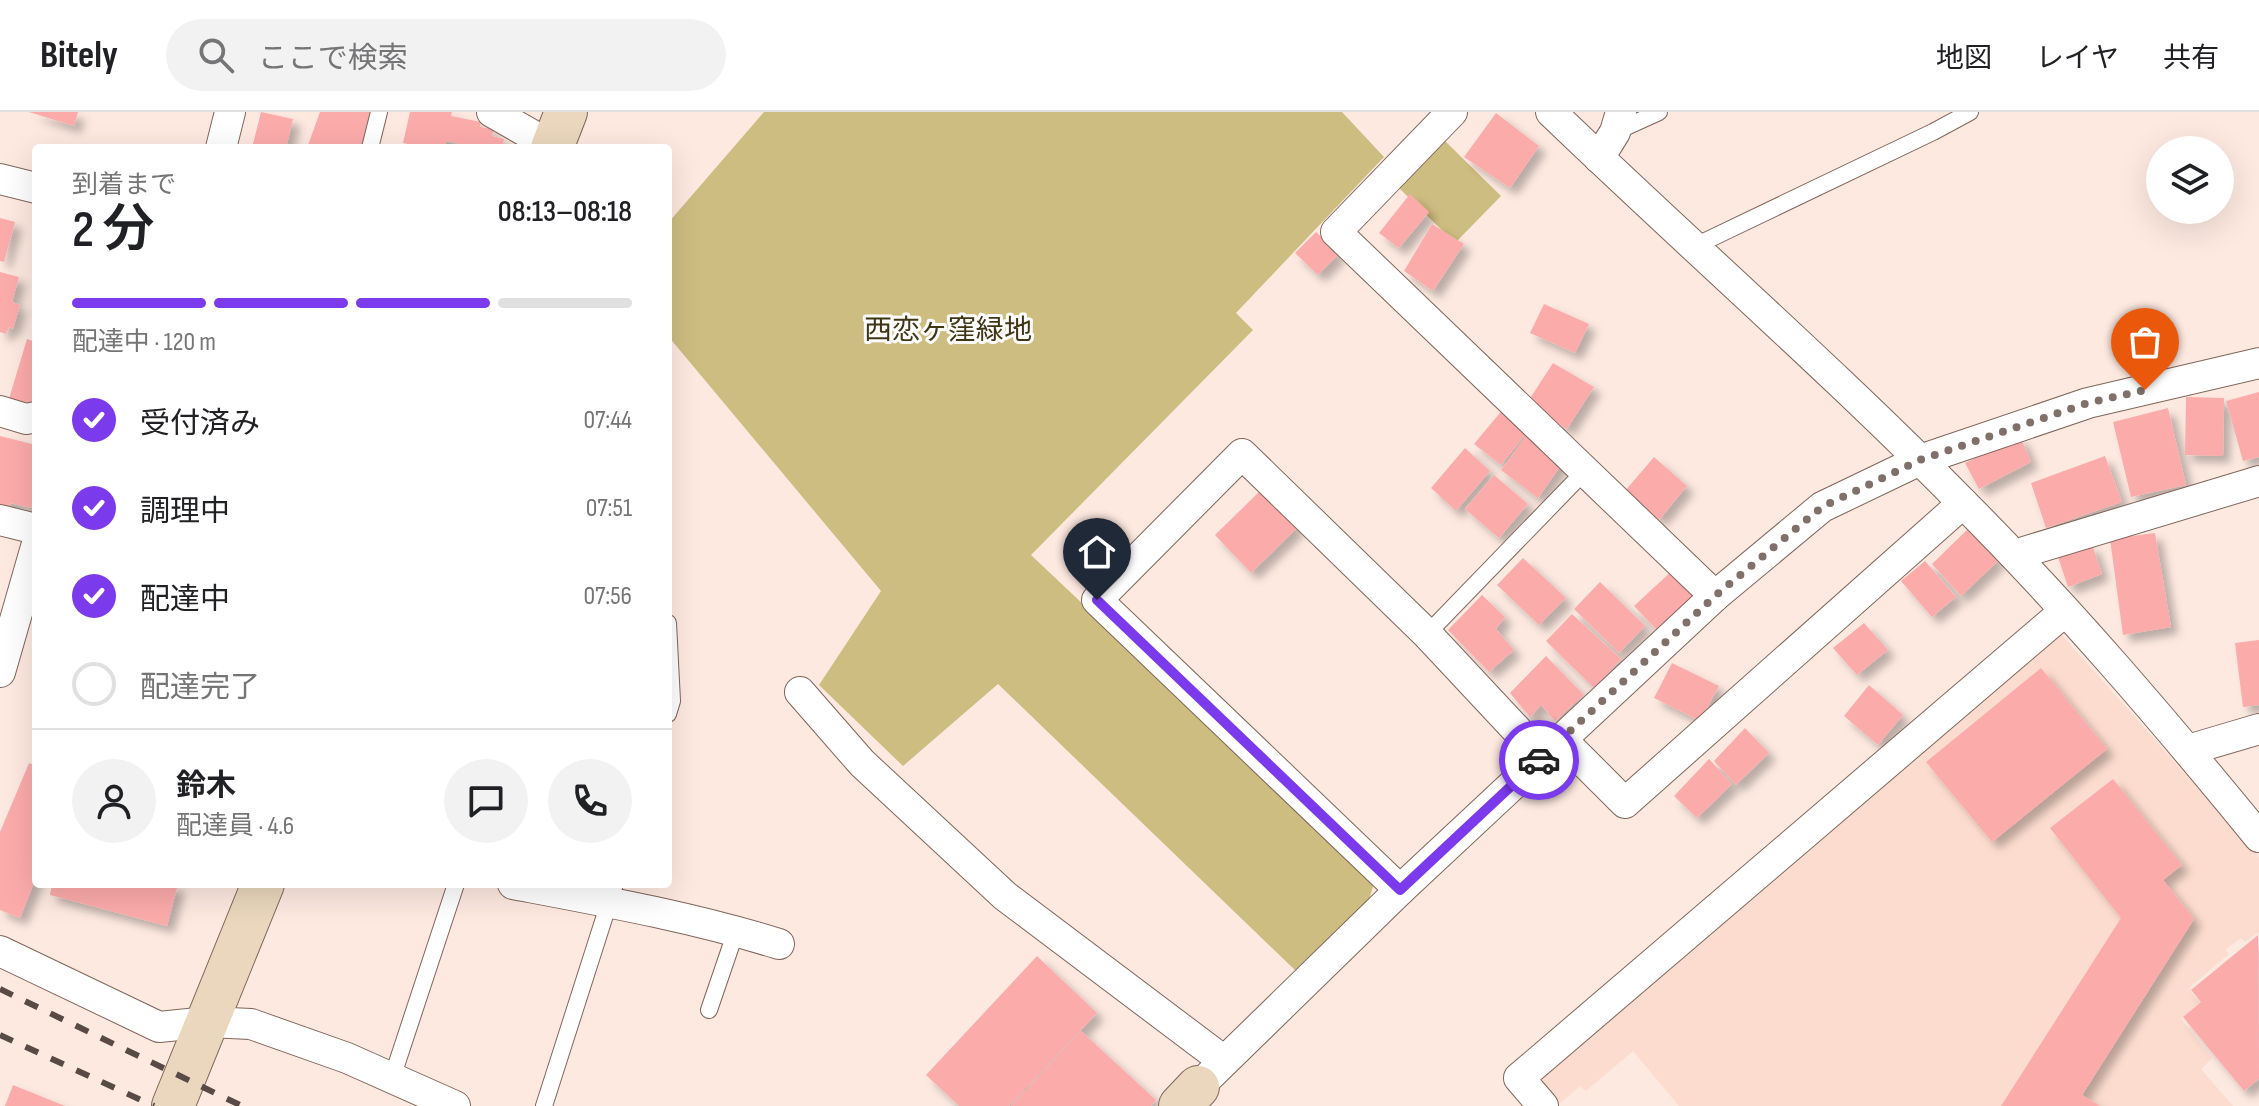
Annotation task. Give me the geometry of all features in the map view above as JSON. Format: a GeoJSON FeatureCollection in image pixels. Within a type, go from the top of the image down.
{"type":"FeatureCollection","features":[{"type":"Feature","properties":{"kind":"street"},"geometry":{"type":"LineString","coordinates":[[222,144],[230,112]]}},
{"type":"Feature","properties":{"kind":"street"},"geometry":{"type":"LineString","coordinates":[[492,112],[545,144]]}},
{"type":"Feature","properties":{"kind":"street"},"geometry":{"type":"LineString","coordinates":[[554,144],[566,112]]}},
{"type":"Feature","properties":{"kind":"street"},"geometry":{"type":"LineString","coordinates":[[1452,112],[1336,232],[1715,596]]}},
{"type":"Feature","properties":{"kind":"street"},"geometry":{"type":"LineString","coordinates":[[1551,112],[1920,460],[2014,555],[2188,750],[2259,837]]}},
{"type":"Feature","properties":{"kind":"street"},"geometry":{"type":"LineString","coordinates":[[1599,158],[1618,122]]}},
{"type":"Feature","properties":{"kind":"street"},"geometry":{"type":"LineString","coordinates":[[0,179],[32,187]]}},
{"type":"Feature","properties":{"kind":"street"},"geometry":{"type":"LineString","coordinates":[[800,692],[862,763],[1200,1085],[1400,890],[1715,596],[1822,507],[1920,460],[2088,403],[2259,363]]}},
{"type":"Feature","properties":{"kind":"street"},"geometry":{"type":"LineString","coordinates":[[0,411],[26,419],[32,418]]}},
{"type":"Feature","properties":{"kind":"street"},"geometry":{"type":"LineString","coordinates":[[1400,890],[1097,600],[1242,454],[1427,634],[1552,748],[1625,803],[1963,503]]}},
{"type":"Feature","properties":{"kind":"street"},"geometry":{"type":"LineString","coordinates":[[2014,555],[2259,481]]}},
{"type":"Feature","properties":{"kind":"street"},"geometry":{"type":"LineString","coordinates":[[0,520],[32,528]]}},
{"type":"Feature","properties":{"kind":"street"},"geometry":{"type":"LineString","coordinates":[[0,672],[32,561]]}},
{"type":"Feature","properties":{"kind":"street"},"geometry":{"type":"LineString","coordinates":[[1543,1106],[1519,1078],[2065,611]]}},
{"type":"Feature","properties":{"kind":"street"},"geometry":{"type":"LineString","coordinates":[[2188,750],[2259,729]]}},
{"type":"Feature","properties":{"kind":"street"},"geometry":{"type":"LineString","coordinates":[[173,1106],[261,888]]}},
{"type":"Feature","properties":{"kind":"street"},"geometry":{"type":"LineString","coordinates":[[557,888],[612,893],[779,944]]}},
{"type":"Feature","properties":{"kind":"street"},"geometry":{"type":"LineString","coordinates":[[0,951],[159,1027],[208,1022],[251,1024],[347,1058],[455,1106]]}},
{"type":"Feature","properties":{"kind":"lane"},"geometry":{"type":"LineString","coordinates":[[371,144],[379,112]]}},
{"type":"Feature","properties":{"kind":"lane"},"geometry":{"type":"LineString","coordinates":[[1618,122],[1659,112]]}},
{"type":"Feature","properties":{"kind":"lane"},"geometry":{"type":"LineString","coordinates":[[1695,246],[1970,112]]}},
{"type":"Feature","properties":{"kind":"lane"},"geometry":{"type":"LineString","coordinates":[[1427,634],[1584,472]]}},
{"type":"Feature","properties":{"kind":"lane"},"geometry":{"type":"LineString","coordinates":[[392,1078],[455,888]]}},
{"type":"Feature","properties":{"kind":"lane"},"geometry":{"type":"LineString","coordinates":[[544,1106],[612,893]]}},
{"type":"Feature","properties":{"kind":"lane"},"geometry":{"type":"LineString","coordinates":[[709,1010],[736,931]]}},
{"type":"Feature","properties":{"kind":"shaded area"},"geometry":{"type":"Polygon","coordinates":[[[2061,634],[2259,857],[2259,932],[2245,942],[2241,938],[2225,950],[2229,954],[2189,988],[2199,1003],[2181,1019],[2212,1058],[2201,1069],[2233,1106],[1679,1106],[1633,1051],[1586,1091],[1580,1086],[1559,1104],[1543,1084],[1543,1067],[2061,634]]]}},
{"type":"Feature","properties":{"kind":"green space","name":"西恋ヶ窪緑地"},"geometry":{"type":"Polygon","coordinates":[[[764,112],[1342,112],[1384,157],[1236,313],[1253,330],[1031,555],[1375,880],[1368,903],[1298,973],[998,684],[903,766],[819,685],[881,591],[672,341],[672,218],[764,112]]]}},
{"type":"Feature","properties":{"kind":"green space"},"geometry":{"type":"Polygon","coordinates":[[[1445,141],[1501,196],[1455,243],[1399,188],[1445,141]]]}},
{"type":"Feature","properties":{"kind":"building"},"geometry":{"type":"Polygon","coordinates":[[[29,112],[78,112],[74,126],[29,112]]]}},
{"type":"Feature","properties":{"kind":"building"},"geometry":{"type":"Polygon","coordinates":[[[261,112],[293,119],[287,144],[253,144],[261,112]]]}},
{"type":"Feature","properties":{"kind":"building"},"geometry":{"type":"Polygon","coordinates":[[[320,112],[374,112],[363,144],[308,144],[320,112]]]}},
{"type":"Feature","properties":{"kind":"building"},"geometry":{"type":"Polygon","coordinates":[[[410,112],[452,112],[451,116],[481,122],[480,127],[494,129],[492,136],[504,139],[503,144],[446,141],[446,144],[403,143],[410,112]]]}},
{"type":"Feature","properties":{"kind":"building"},"geometry":{"type":"Polygon","coordinates":[[[1496,113],[1539,146],[1510,188],[1464,157],[1496,113]]]}},
{"type":"Feature","properties":{"kind":"building"},"geometry":{"type":"Polygon","coordinates":[[[1410,194],[1429,212],[1399,248],[1379,233],[1410,194]]]}},
{"type":"Feature","properties":{"kind":"building"},"geometry":{"type":"Polygon","coordinates":[[[0,218],[15,222],[4,262],[0,261],[0,218]]]}},
{"type":"Feature","properties":{"kind":"building"},"geometry":{"type":"Polygon","coordinates":[[[1432,224],[1464,244],[1433,291],[1404,271],[1432,224]]]}},
{"type":"Feature","properties":{"kind":"building"},"geometry":{"type":"Polygon","coordinates":[[[1316,232],[1339,254],[1318,275],[1295,253],[1316,232]]]}},
{"type":"Feature","properties":{"kind":"building"},"geometry":{"type":"Polygon","coordinates":[[[0,272],[19,277],[12,302],[20,305],[13,329],[9,327],[6,334],[0,332],[0,272]]]}},
{"type":"Feature","properties":{"kind":"building"},"geometry":{"type":"Polygon","coordinates":[[[1544,304],[1589,324],[1575,353],[1530,333],[1544,304]]]}},
{"type":"Feature","properties":{"kind":"building"},"geometry":{"type":"Polygon","coordinates":[[[27,339],[32,341],[32,410],[8,402],[27,339]]]}},
{"type":"Feature","properties":{"kind":"building"},"geometry":{"type":"Polygon","coordinates":[[[1553,363],[1594,387],[1567,429],[1527,403],[1553,363]]]}},
{"type":"Feature","properties":{"kind":"building"},"geometry":{"type":"Polygon","coordinates":[[[2259,392],[2259,457],[2243,461],[2226,401],[2259,392]]]}},
{"type":"Feature","properties":{"kind":"building"},"geometry":{"type":"Polygon","coordinates":[[[2186,397],[2224,398],[2223,456],[2185,455],[2186,397]]]}},
{"type":"Feature","properties":{"kind":"building"},"geometry":{"type":"Polygon","coordinates":[[[1504,408],[1530,429],[1501,465],[1474,444],[1504,408]]]}},
{"type":"Feature","properties":{"kind":"building"},"geometry":{"type":"Polygon","coordinates":[[[2168,408],[2186,485],[2131,497],[2113,422],[2168,408]]]}},
{"type":"Feature","properties":{"kind":"building"},"geometry":{"type":"Polygon","coordinates":[[[1530,431],[1566,458],[1538,498],[1501,470],[1530,431]]]}},
{"type":"Feature","properties":{"kind":"building"},"geometry":{"type":"Polygon","coordinates":[[[0,436],[32,444],[32,504],[31,508],[10,503],[9,509],[0,506],[0,436]]]}},
{"type":"Feature","properties":{"kind":"building"},"geometry":{"type":"Polygon","coordinates":[[[2020,436],[2031,462],[1979,489],[1965,463],[2020,436]]]}},
{"type":"Feature","properties":{"kind":"building"},"geometry":{"type":"Polygon","coordinates":[[[1465,448],[1490,471],[1456,511],[1431,488],[1465,448]]]}},
{"type":"Feature","properties":{"kind":"building"},"geometry":{"type":"Polygon","coordinates":[[[2105,456],[2122,502],[2046,528],[2031,483],[2105,456]]]}},
{"type":"Feature","properties":{"kind":"building"},"geometry":{"type":"Polygon","coordinates":[[[1654,457],[1687,486],[1659,520],[1625,491],[1654,457]]]}},
{"type":"Feature","properties":{"kind":"building"},"geometry":{"type":"Polygon","coordinates":[[[1494,475],[1528,504],[1499,538],[1465,509],[1494,475]]]}},
{"type":"Feature","properties":{"kind":"building"},"geometry":{"type":"Polygon","coordinates":[[[1262,489],[1298,527],[1251,573],[1215,535],[1262,489]]]}},
{"type":"Feature","properties":{"kind":"building"},"geometry":{"type":"Polygon","coordinates":[[[1969,528],[1999,560],[1961,596],[1932,564],[1969,528]]]}},
{"type":"Feature","properties":{"kind":"building"},"geometry":{"type":"Polygon","coordinates":[[[2155,533],[2171,627],[2123,635],[2110,539],[2155,533]]]}},
{"type":"Feature","properties":{"kind":"building"},"geometry":{"type":"Polygon","coordinates":[[[2092,544],[2102,574],[2068,587],[2058,557],[2092,544]]]}},
{"type":"Feature","properties":{"kind":"building"},"geometry":{"type":"Polygon","coordinates":[[[1523,558],[1566,598],[1539,625],[1497,585],[1523,558]]]}},
{"type":"Feature","properties":{"kind":"building"},"geometry":{"type":"Polygon","coordinates":[[[1925,561],[1956,597],[1932,617],[1901,581],[1925,561]]]}},
{"type":"Feature","properties":{"kind":"building"},"geometry":{"type":"Polygon","coordinates":[[[1675,568],[1698,590],[1658,631],[1634,606],[1675,568]]]}},
{"type":"Feature","properties":{"kind":"building"},"geometry":{"type":"Polygon","coordinates":[[[1600,582],[1645,626],[1619,653],[1574,609],[1600,582]]]}},
{"type":"Feature","properties":{"kind":"building"},"geometry":{"type":"Polygon","coordinates":[[[1482,595],[1505,617],[1496,629],[1514,650],[1489,672],[1448,630],[1482,595]]]}},
{"type":"Feature","properties":{"kind":"building"},"geometry":{"type":"Polygon","coordinates":[[[1572,614],[1621,659],[1594,688],[1546,641],[1572,614]]]}},
{"type":"Feature","properties":{"kind":"building"},"geometry":{"type":"Polygon","coordinates":[[[1864,623],[1888,650],[1857,675],[1833,648],[1864,623]]]}},
{"type":"Feature","properties":{"kind":"building"},"geometry":{"type":"Polygon","coordinates":[[[2259,640],[2259,705],[2243,707],[2235,643],[2259,640]]]}},
{"type":"Feature","properties":{"kind":"building"},"geometry":{"type":"Polygon","coordinates":[[[1546,656],[1584,695],[1555,721],[1541,705],[1530,717],[1510,693],[1546,656]]]}},
{"type":"Feature","properties":{"kind":"building"},"geometry":{"type":"Polygon","coordinates":[[[1672,663],[1719,686],[1700,721],[1654,698],[1672,663]]]}},
{"type":"Feature","properties":{"kind":"building"},"geometry":{"type":"Polygon","coordinates":[[[2041,668],[2107,749],[1992,842],[1926,762],[2041,668]]]}},
{"type":"Feature","properties":{"kind":"building"},"geometry":{"type":"Polygon","coordinates":[[[1869,685],[1903,715],[1878,745],[1844,716],[1869,685]]]}},
{"type":"Feature","properties":{"kind":"building"},"geometry":{"type":"Polygon","coordinates":[[[1745,728],[1769,753],[1736,785],[1714,761],[1745,728]]]}},
{"type":"Feature","properties":{"kind":"building"},"geometry":{"type":"Polygon","coordinates":[[[1709,759],[1732,784],[1697,818],[1674,796],[1709,759]]]}},
{"type":"Feature","properties":{"kind":"building"},"geometry":{"type":"Polygon","coordinates":[[[29,763],[32,764],[32,888],[20,918],[0,910],[0,832],[29,763]]]}},
{"type":"Feature","properties":{"kind":"building"},"geometry":{"type":"Polygon","coordinates":[[[2113,779],[2182,865],[2163,880],[2194,919],[2082,1095],[2100,1106],[2001,1106],[2121,918],[2050,828],[2113,779]]]}},
{"type":"Feature","properties":{"kind":"building"},"geometry":{"type":"Polygon","coordinates":[[[51,888],[177,888],[167,926],[50,895],[51,888]]]}},
{"type":"Feature","properties":{"kind":"building"},"geometry":{"type":"Polygon","coordinates":[[[2258,935],[2259,1079],[2244,1091],[2183,1017],[2201,1002],[2191,990],[2258,935]]]}},
{"type":"Feature","properties":{"kind":"building"},"geometry":{"type":"Polygon","coordinates":[[[1037,956],[1097,1013],[1009,1106],[959,1106],[926,1075],[1037,956]]]}},
{"type":"Feature","properties":{"kind":"building"},"geometry":{"type":"Polygon","coordinates":[[[1081,1031],[1156,1100],[1151,1106],[1011,1106],[1081,1031]]]}},
{"type":"Feature","properties":{"kind":"building"},"geometry":{"type":"Polygon","coordinates":[[[13,1085],[65,1106],[5,1106],[13,1085]]]}},
{"type":"Feature","properties":{"kind":"railway"},"geometry":{"type":"LineString","coordinates":[[0,989],[242,1106]]}},
{"type":"Feature","properties":{"kind":"railway"},"geometry":{"type":"LineString","coordinates":[[0,1035],[154,1106]]}},
{"type":"Feature","properties":{"kind":"way so far"},"geometry":{"type":"LineString","coordinates":[[1539,760],[1715,596],[1822,507],[1920,460],[2088,403],[2145,390]]}},
{"type":"Feature","properties":{"kind":"route"},"geometry":{"type":"LineString","coordinates":[[1097,600],[1400,890],[1539,760]]}}]}
